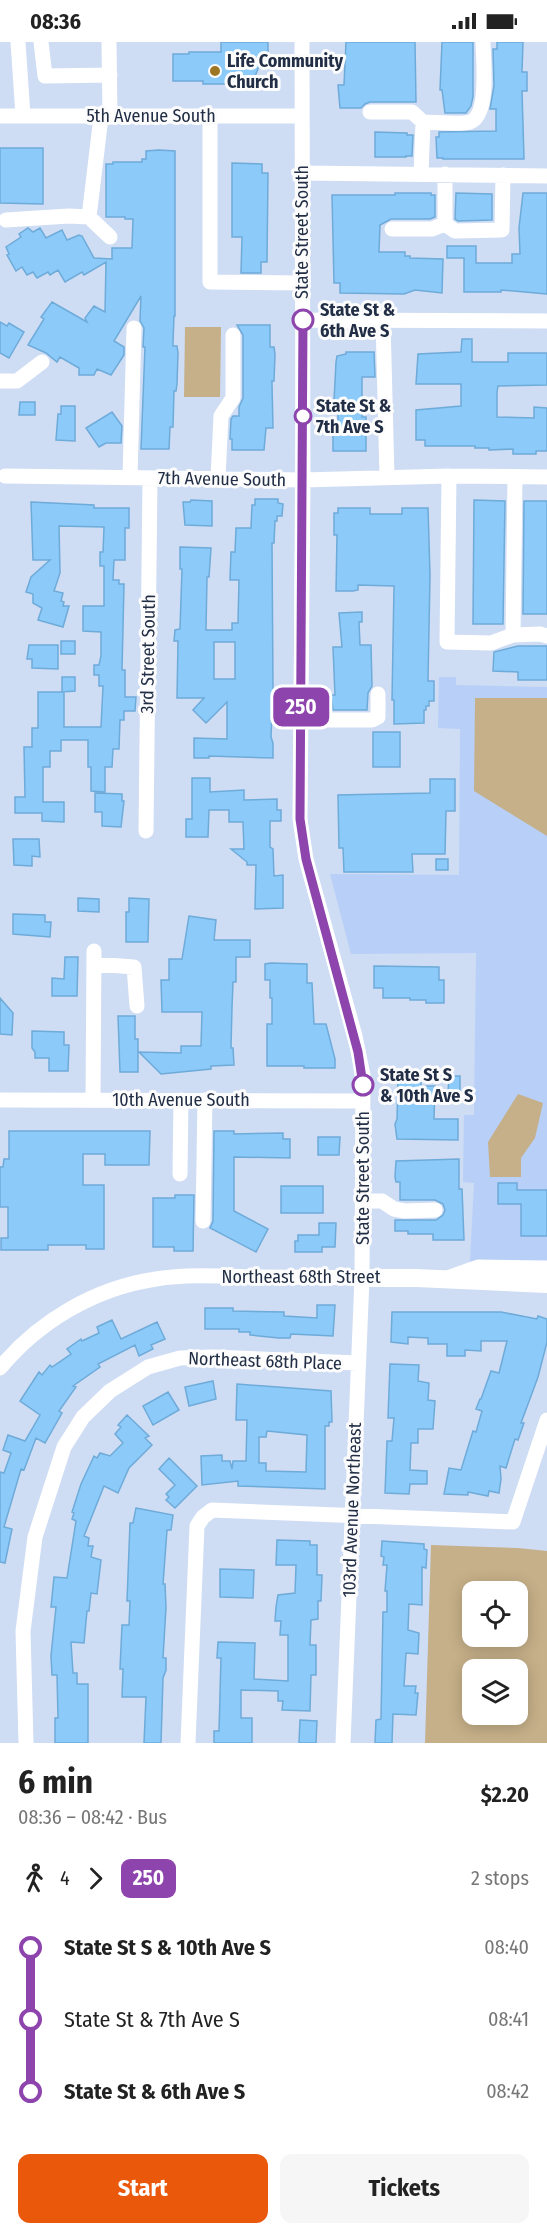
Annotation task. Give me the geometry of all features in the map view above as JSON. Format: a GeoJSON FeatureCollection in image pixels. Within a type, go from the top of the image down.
{"type":"FeatureCollection","features":[{"type":"Feature","properties":{"kind":"main road","name":"Northeast 68th Street"},"geometry":{"type":"LineString","coordinates":[[362,1278],[547,1284]]}},
{"type":"Feature","properties":{"kind":"street"},"geometry":{"type":"LineString","coordinates":[[18,42],[23,116]]}},
{"type":"Feature","properties":{"kind":"street"},"geometry":{"type":"LineString","coordinates":[[41,42],[45,76],[110,75]]}},
{"type":"Feature","properties":{"kind":"street"},"geometry":{"type":"LineString","coordinates":[[89,217],[106,117],[110,42]]}},
{"type":"Feature","properties":{"kind":"street","name":"State Street South"},"geometry":{"type":"LineString","coordinates":[[302,42],[303,480],[300,819],[303,844],[363,1075],[362,1278]]}},
{"type":"Feature","properties":{"kind":"street"},"geometry":{"type":"LineString","coordinates":[[370,112],[412,112],[423,122],[470,122],[478,116],[483,101],[483,42]]}},
{"type":"Feature","properties":{"kind":"street","name":"5th Avenue South"},"geometry":{"type":"LineString","coordinates":[[0,116],[301,116]]}},
{"type":"Feature","properties":{"kind":"street"},"geometry":{"type":"LineString","coordinates":[[210,116],[210,282],[302,283]]}},
{"type":"Feature","properties":{"kind":"street"},"geometry":{"type":"LineString","coordinates":[[421,174],[423,122]]}},
{"type":"Feature","properties":{"kind":"street"},"geometry":{"type":"LineString","coordinates":[[302,172],[547,176]]}},
{"type":"Feature","properties":{"kind":"street"},"geometry":{"type":"LineString","coordinates":[[445,174],[445,225]]}},
{"type":"Feature","properties":{"kind":"street"},"geometry":{"type":"LineString","coordinates":[[392,229],[432,229],[445,225],[455,231],[502,230],[503,175]]}},
{"type":"Feature","properties":{"kind":"street"},"geometry":{"type":"LineString","coordinates":[[6,220],[89,217],[110,237]]}},
{"type":"Feature","properties":{"kind":"street"},"geometry":{"type":"LineString","coordinates":[[303,320],[547,321]]}},
{"type":"Feature","properties":{"kind":"street"},"geometry":{"type":"LineString","coordinates":[[383,320],[387,477]]}},
{"type":"Feature","properties":{"kind":"street"},"geometry":{"type":"LineString","coordinates":[[130,477],[134,328]]}},
{"type":"Feature","properties":{"kind":"street"},"geometry":{"type":"LineString","coordinates":[[218,478],[221,416],[233,398],[233,335]]}},
{"type":"Feature","properties":{"kind":"street"},"geometry":{"type":"LineString","coordinates":[[0,381],[17,381],[42,362]]}},
{"type":"Feature","properties":{"kind":"street","name":"7th Avenue South"},"geometry":{"type":"LineString","coordinates":[[2,476],[303,480],[449,476],[547,477]]}},
{"type":"Feature","properties":{"kind":"street"},"geometry":{"type":"LineString","coordinates":[[449,476],[447,642],[491,643],[513,634],[547,636]]}},
{"type":"Feature","properties":{"kind":"street"},"geometry":{"type":"LineString","coordinates":[[513,634],[515,477]]}},
{"type":"Feature","properties":{"kind":"street","name":"3rd Street South"},"geometry":{"type":"LineString","coordinates":[[146,831],[150,478]]}},
{"type":"Feature","properties":{"kind":"street"},"geometry":{"type":"LineString","coordinates":[[301,720],[372,720],[378,717],[378,694]]}},
{"type":"Feature","properties":{"kind":"street"},"geometry":{"type":"LineString","coordinates":[[93,1100],[94,958],[134,967],[137,1006]]}},
{"type":"Feature","properties":{"kind":"street","name":"10th Avenue South"},"geometry":{"type":"LineString","coordinates":[[0,1100],[363,1101]]}},
{"type":"Feature","properties":{"kind":"street"},"geometry":{"type":"LineString","coordinates":[[180,1174],[181,1100]]}},
{"type":"Feature","properties":{"kind":"street"},"geometry":{"type":"LineString","coordinates":[[203,1221],[205,1100]]}},
{"type":"Feature","properties":{"kind":"street"},"geometry":{"type":"LineString","coordinates":[[363,1201],[382,1201],[394,1209],[405,1211],[435,1210]]}},
{"type":"Feature","properties":{"kind":"street"},"geometry":{"type":"LineString","coordinates":[[443,1279],[478,1267],[547,1268]]}},
{"type":"Feature","properties":{"kind":"street","name":"Northeast 68th Street"},"geometry":{"type":"LineString","coordinates":[[0,1368],[26,1340],[62,1313],[104,1293],[130,1284],[157,1279],[213,1276],[362,1278]]}},
{"type":"Feature","properties":{"kind":"street","name":"103rd Avenue Northeast"},"geometry":{"type":"LineString","coordinates":[[343,1743],[362,1278]]}},
{"type":"Feature","properties":{"kind":"street","name":"Northeast 68th Place"},"geometry":{"type":"LineString","coordinates":[[26,1743],[23,1631],[35,1537],[64,1447],[83,1417],[110,1390],[148,1368],[180,1358],[213,1357],[358,1364]]}},
{"type":"Feature","properties":{"kind":"street"},"geometry":{"type":"LineString","coordinates":[[188,1743],[197,1526],[203,1517],[212,1510],[513,1522],[547,1420]]}},
{"type":"Feature","properties":{"kind":"shaded area"},"geometry":{"type":"Polygon","coordinates":[[[185,327],[221,327],[220,397],[184,397],[185,327]]]}},
{"type":"Feature","properties":{"kind":"shaded area"},"geometry":{"type":"Polygon","coordinates":[[[439,677],[456,677],[456,685],[547,687],[547,1263],[470,1262],[474,1183],[463,1182],[464,1115],[474,1115],[476,953],[351,954],[330,874],[459,875],[460,729],[438,728],[439,677]]]}},
{"type":"Feature","properties":{"kind":"shaded area"},"geometry":{"type":"Polygon","coordinates":[[[475,698],[547,698],[547,836],[474,791],[475,698]]]}},
{"type":"Feature","properties":{"kind":"shaded area"},"geometry":{"type":"Polygon","coordinates":[[[518,1094],[543,1103],[535,1138],[521,1158],[521,1177],[490,1177],[488,1142],[518,1094]]]}},
{"type":"Feature","properties":{"kind":"shaded area"},"geometry":{"type":"Polygon","coordinates":[[[431,1545],[547,1551],[547,1743],[425,1743],[431,1545]]]}},
{"type":"Feature","properties":{"kind":"building","name":"Life Community Church"},"geometry":{"type":"Polygon","coordinates":[[[221,42],[268,42],[268,61],[261,61],[252,84],[203,84],[203,81],[173,81],[173,54],[221,52],[221,42]]]}},
{"type":"Feature","properties":{"kind":"building"},"geometry":{"type":"Polygon","coordinates":[[[346,42],[415,42],[416,102],[370,102],[361,108],[340,108],[338,85],[344,85],[346,42]]]}},
{"type":"Feature","properties":{"kind":"building"},"geometry":{"type":"Polygon","coordinates":[[[442,42],[473,42],[473,97],[466,113],[445,113],[442,90],[440,90],[442,42]]]}},
{"type":"Feature","properties":{"kind":"building"},"geometry":{"type":"Polygon","coordinates":[[[497,42],[523,42],[522,72],[527,72],[527,91],[522,91],[524,159],[437,158],[436,137],[439,137],[439,132],[496,131],[496,109],[490,109],[494,86],[493,49],[497,49],[497,42]]]}},
{"type":"Feature","properties":{"kind":"building"},"geometry":{"type":"Polygon","coordinates":[[[375,132],[413,135],[412,156],[375,157],[375,132]]]}},
{"type":"Feature","properties":{"kind":"building"},"geometry":{"type":"Polygon","coordinates":[[[0,148],[43,148],[43,204],[0,203],[0,148]]]}},
{"type":"Feature","properties":{"kind":"building"},"geometry":{"type":"Polygon","coordinates":[[[146,151],[175,151],[173,346],[177,346],[178,353],[177,384],[176,391],[174,391],[173,427],[170,427],[169,449],[141,449],[145,347],[143,347],[144,328],[140,321],[141,296],[114,341],[124,347],[124,355],[111,375],[97,369],[94,375],[79,375],[79,368],[60,357],[57,362],[46,353],[28,345],[44,319],[41,317],[52,302],[87,322],[85,318],[94,306],[105,312],[106,262],[84,275],[82,272],[65,282],[58,270],[50,275],[48,272],[37,278],[33,272],[27,275],[22,267],[16,271],[7,255],[9,254],[6,247],[21,237],[19,234],[28,228],[33,232],[40,228],[46,238],[62,230],[67,240],[82,236],[94,258],[112,259],[112,248],[132,248],[133,219],[106,217],[106,164],[142,162],[142,159],[146,159],[146,151]]]}},
{"type":"Feature","properties":{"kind":"building"},"geometry":{"type":"Polygon","coordinates":[[[232,163],[262,164],[262,173],[268,173],[267,262],[261,262],[261,273],[241,273],[242,237],[232,237],[232,163]]]}},
{"type":"Feature","properties":{"kind":"building"},"geometry":{"type":"Polygon","coordinates":[[[395,193],[435,195],[435,217],[391,219],[380,225],[379,252],[405,252],[405,256],[410,256],[410,258],[443,259],[442,293],[415,290],[404,294],[340,293],[340,283],[334,283],[332,195],[395,195],[395,193]]]}},
{"type":"Feature","properties":{"kind":"building"},"geometry":{"type":"Polygon","coordinates":[[[456,193],[492,194],[492,220],[458,221],[455,219],[456,193]]]}},
{"type":"Feature","properties":{"kind":"building"},"geometry":{"type":"Polygon","coordinates":[[[523,193],[547,193],[547,294],[501,290],[501,292],[464,292],[464,258],[447,258],[447,246],[476,246],[476,263],[512,263],[512,254],[520,254],[519,228],[523,193]]]}},
{"type":"Feature","properties":{"kind":"building"},"geometry":{"type":"Polygon","coordinates":[[[0,322],[7,326],[9,323],[24,332],[9,358],[0,353],[0,322]]]}},
{"type":"Feature","properties":{"kind":"building"},"geometry":{"type":"Polygon","coordinates":[[[237,325],[270,325],[270,347],[274,347],[275,354],[274,381],[272,381],[273,428],[266,428],[264,450],[232,450],[231,419],[233,416],[239,416],[239,407],[243,398],[243,335],[237,325]]]}},
{"type":"Feature","properties":{"kind":"building"},"geometry":{"type":"Polygon","coordinates":[[[462,339],[472,339],[472,362],[508,362],[508,353],[547,353],[547,385],[498,386],[497,417],[534,418],[534,407],[547,408],[547,451],[536,451],[536,454],[513,454],[513,449],[489,450],[489,448],[475,448],[475,446],[425,446],[425,440],[416,440],[416,410],[461,406],[461,384],[416,384],[418,354],[461,352],[462,339]]]}},
{"type":"Feature","properties":{"kind":"building"},"geometry":{"type":"Polygon","coordinates":[[[346,352],[374,352],[375,377],[362,377],[362,417],[366,417],[366,451],[333,451],[333,428],[338,423],[338,401],[334,401],[336,362],[337,356],[346,354],[346,352]]]}},
{"type":"Feature","properties":{"kind":"building"},"geometry":{"type":"Polygon","coordinates":[[[20,402],[35,402],[35,415],[19,415],[20,402]]]}},
{"type":"Feature","properties":{"kind":"building"},"geometry":{"type":"Polygon","coordinates":[[[61,406],[75,406],[75,441],[56,440],[58,414],[61,414],[61,406]]]}},
{"type":"Feature","properties":{"kind":"building"},"geometry":{"type":"Polygon","coordinates":[[[112,412],[122,426],[121,443],[106,443],[99,447],[86,428],[112,412]]]}},
{"type":"Feature","properties":{"kind":"building"},"geometry":{"type":"Polygon","coordinates":[[[255,499],[278,499],[278,503],[283,504],[282,516],[277,516],[277,521],[275,521],[274,543],[272,543],[271,737],[273,758],[209,756],[209,758],[194,758],[194,738],[227,739],[227,702],[206,723],[193,710],[204,698],[177,698],[178,641],[174,641],[175,630],[180,629],[182,569],[180,569],[180,547],[211,548],[209,577],[207,577],[206,630],[232,630],[232,623],[238,623],[239,580],[230,580],[231,552],[235,552],[236,528],[251,528],[252,505],[255,505],[255,499]],[[214,642],[214,679],[235,679],[235,642],[214,642]]]}},
{"type":"Feature","properties":{"kind":"building"},"geometry":{"type":"Polygon","coordinates":[[[474,500],[505,501],[503,624],[473,624],[474,500]]]}},
{"type":"Feature","properties":{"kind":"building"},"geometry":{"type":"Polygon","coordinates":[[[212,501],[212,526],[185,525],[183,502],[212,501]]]}},
{"type":"Feature","properties":{"kind":"building"},"geometry":{"type":"Polygon","coordinates":[[[524,501],[547,501],[547,614],[523,614],[524,501]]]}},
{"type":"Feature","properties":{"kind":"building"},"geometry":{"type":"Polygon","coordinates":[[[31,502],[94,505],[94,508],[129,508],[129,528],[125,528],[125,560],[114,560],[113,580],[119,580],[119,584],[124,584],[122,670],[125,670],[125,697],[136,697],[135,711],[124,711],[124,720],[120,720],[119,749],[113,749],[112,767],[105,767],[105,792],[91,791],[88,740],[61,740],[61,751],[50,751],[50,767],[43,767],[43,802],[64,802],[64,822],[42,821],[42,813],[15,813],[15,797],[25,797],[24,747],[32,747],[32,728],[38,728],[38,692],[64,692],[64,727],[101,727],[103,686],[99,686],[99,675],[94,675],[94,665],[99,665],[101,656],[101,632],[83,631],[83,606],[104,606],[104,566],[100,566],[100,552],[103,552],[104,527],[59,526],[60,573],[54,591],[63,593],[61,601],[64,602],[63,606],[69,606],[63,627],[38,620],[42,608],[33,603],[33,594],[26,592],[31,577],[50,560],[33,560],[31,502]]]}},
{"type":"Feature","properties":{"kind":"building"},"geometry":{"type":"Polygon","coordinates":[[[338,508],[370,508],[370,514],[402,514],[402,508],[428,508],[430,575],[428,681],[434,681],[434,701],[429,701],[429,706],[426,706],[424,710],[424,723],[394,724],[394,700],[392,700],[394,586],[358,585],[358,590],[336,591],[337,535],[334,535],[334,513],[338,513],[338,508]]]}},
{"type":"Feature","properties":{"kind":"building"},"geometry":{"type":"Polygon","coordinates":[[[362,612],[362,622],[359,622],[360,645],[371,645],[372,686],[368,693],[367,710],[333,710],[331,695],[335,695],[333,647],[342,647],[339,613],[362,612]]]}},
{"type":"Feature","properties":{"kind":"building"},"geometry":{"type":"Polygon","coordinates":[[[61,641],[75,641],[75,654],[61,654],[61,641]]]}},
{"type":"Feature","properties":{"kind":"building"},"geometry":{"type":"Polygon","coordinates":[[[29,645],[58,645],[58,669],[32,668],[32,659],[27,659],[29,645]]]}},
{"type":"Feature","properties":{"kind":"building"},"geometry":{"type":"Polygon","coordinates":[[[518,646],[547,646],[547,680],[518,680],[518,672],[493,671],[494,652],[518,646]]]}},
{"type":"Feature","properties":{"kind":"building"},"geometry":{"type":"Polygon","coordinates":[[[62,677],[75,677],[75,691],[62,692],[62,677]]]}},
{"type":"Feature","properties":{"kind":"building"},"geometry":{"type":"Polygon","coordinates":[[[373,732],[400,732],[400,767],[373,767],[373,732]]]}},
{"type":"Feature","properties":{"kind":"building"},"geometry":{"type":"Polygon","coordinates":[[[192,778],[210,778],[210,792],[244,790],[244,800],[277,799],[277,810],[281,810],[281,821],[270,821],[270,847],[273,849],[274,876],[283,875],[283,908],[255,909],[256,865],[247,865],[247,862],[231,849],[244,849],[243,822],[229,822],[229,810],[209,810],[208,837],[186,837],[186,819],[192,819],[192,778]]]}},
{"type":"Feature","properties":{"kind":"building"},"geometry":{"type":"Polygon","coordinates":[[[430,779],[455,779],[455,811],[446,811],[445,854],[412,854],[413,872],[344,872],[343,848],[339,848],[338,795],[430,793],[430,779]]]}},
{"type":"Feature","properties":{"kind":"building"},"geometry":{"type":"Polygon","coordinates":[[[95,793],[122,794],[122,801],[124,801],[121,827],[102,826],[102,812],[95,812],[95,793]]]}},
{"type":"Feature","properties":{"kind":"building"},"geometry":{"type":"Polygon","coordinates":[[[13,839],[39,839],[40,857],[32,856],[32,866],[14,865],[13,839]]]}},
{"type":"Feature","properties":{"kind":"building"},"geometry":{"type":"Polygon","coordinates":[[[436,859],[448,859],[448,870],[436,870],[436,859]]]}},
{"type":"Feature","properties":{"kind":"building"},"geometry":{"type":"Polygon","coordinates":[[[78,898],[99,899],[99,912],[78,911],[78,898]]]}},
{"type":"Feature","properties":{"kind":"building"},"geometry":{"type":"Polygon","coordinates":[[[129,898],[149,899],[148,942],[126,942],[126,912],[129,912],[129,898]]]}},
{"type":"Feature","properties":{"kind":"building"},"geometry":{"type":"Polygon","coordinates":[[[13,914],[45,915],[45,922],[51,922],[50,937],[13,934],[13,914]]]}},
{"type":"Feature","properties":{"kind":"building"},"geometry":{"type":"Polygon","coordinates":[[[189,916],[216,920],[214,940],[250,940],[250,957],[236,957],[231,1048],[233,1048],[234,1065],[211,1066],[211,1069],[161,1074],[139,1052],[181,1053],[181,1046],[201,1046],[202,1012],[162,1012],[161,980],[169,980],[169,959],[182,959],[189,916]]]}},
{"type":"Feature","properties":{"kind":"building"},"geometry":{"type":"Polygon","coordinates":[[[65,957],[78,957],[77,996],[52,996],[52,978],[64,979],[65,957]]]}},
{"type":"Feature","properties":{"kind":"building"},"geometry":{"type":"Polygon","coordinates":[[[265,964],[307,964],[307,983],[312,983],[314,1024],[326,1024],[335,1059],[335,1068],[267,1066],[267,1024],[272,1024],[272,998],[270,998],[270,980],[265,980],[265,964]]]}},
{"type":"Feature","properties":{"kind":"building"},"geometry":{"type":"Polygon","coordinates":[[[374,966],[439,967],[439,980],[444,980],[444,1003],[426,1003],[426,1000],[410,1000],[410,998],[383,998],[383,988],[374,988],[374,966]]]}},
{"type":"Feature","properties":{"kind":"building"},"geometry":{"type":"Polygon","coordinates":[[[0,998],[13,1013],[12,1035],[0,1034],[0,998]]]}},
{"type":"Feature","properties":{"kind":"building"},"geometry":{"type":"Polygon","coordinates":[[[118,1016],[135,1016],[138,1072],[120,1072],[118,1016]]]}},
{"type":"Feature","properties":{"kind":"building"},"geometry":{"type":"Polygon","coordinates":[[[32,1031],[64,1032],[64,1045],[69,1045],[68,1071],[49,1071],[49,1058],[35,1058],[32,1048],[32,1031]]]}},
{"type":"Feature","properties":{"kind":"building"},"geometry":{"type":"Polygon","coordinates":[[[449,1076],[460,1076],[460,1093],[448,1093],[449,1076]]]}},
{"type":"Feature","properties":{"kind":"building"},"geometry":{"type":"Polygon","coordinates":[[[398,1077],[421,1078],[421,1086],[435,1086],[434,1119],[458,1119],[458,1140],[397,1139],[395,1124],[398,1077]]]}},
{"type":"Feature","properties":{"kind":"building"},"geometry":{"type":"Polygon","coordinates":[[[9,1131],[150,1131],[149,1165],[105,1165],[105,1154],[83,1154],[83,1185],[104,1185],[104,1249],[86,1249],[86,1245],[48,1245],[48,1250],[1,1250],[1,1238],[8,1238],[8,1207],[0,1207],[0,1167],[3,1167],[4,1159],[9,1159],[9,1131]]]}},
{"type":"Feature","properties":{"kind":"building"},"geometry":{"type":"Polygon","coordinates":[[[214,1131],[234,1131],[234,1134],[283,1133],[283,1139],[290,1139],[290,1158],[234,1157],[234,1211],[268,1229],[256,1252],[210,1228],[213,1221],[214,1131]]]}},
{"type":"Feature","properties":{"kind":"building"},"geometry":{"type":"Polygon","coordinates":[[[318,1137],[340,1137],[339,1155],[318,1155],[318,1137]]]}},
{"type":"Feature","properties":{"kind":"building"},"geometry":{"type":"Polygon","coordinates":[[[459,1159],[459,1189],[462,1189],[464,1240],[433,1240],[433,1234],[408,1234],[408,1231],[395,1231],[395,1220],[436,1220],[443,1215],[445,1210],[443,1204],[435,1200],[400,1200],[400,1182],[396,1182],[395,1177],[396,1161],[459,1159]]]}},
{"type":"Feature","properties":{"kind":"building"},"geometry":{"type":"Polygon","coordinates":[[[498,1183],[517,1183],[517,1190],[547,1190],[547,1236],[521,1236],[521,1204],[498,1204],[498,1183]]]}},
{"type":"Feature","properties":{"kind":"building"},"geometry":{"type":"Polygon","coordinates":[[[281,1186],[323,1186],[323,1213],[281,1213],[281,1186]]]}},
{"type":"Feature","properties":{"kind":"building"},"geometry":{"type":"Polygon","coordinates":[[[175,1195],[194,1195],[193,1251],[174,1251],[174,1247],[153,1247],[153,1198],[175,1198],[175,1195]]]}},
{"type":"Feature","properties":{"kind":"building"},"geometry":{"type":"Polygon","coordinates":[[[319,1223],[336,1223],[335,1247],[322,1247],[322,1252],[295,1252],[295,1241],[298,1241],[298,1235],[319,1235],[319,1223]]]}},
{"type":"Feature","properties":{"kind":"building"},"geometry":{"type":"Polygon","coordinates":[[[317,1305],[335,1305],[333,1336],[291,1334],[290,1338],[279,1338],[250,1335],[250,1332],[239,1332],[239,1329],[205,1329],[205,1308],[284,1312],[284,1316],[317,1318],[317,1305]]]}},
{"type":"Feature","properties":{"kind":"building"},"geometry":{"type":"Polygon","coordinates":[[[392,1312],[501,1312],[547,1319],[547,1342],[538,1377],[521,1423],[524,1423],[518,1440],[515,1439],[506,1468],[500,1466],[499,1493],[489,1491],[488,1496],[468,1492],[468,1495],[444,1494],[449,1468],[461,1470],[482,1411],[476,1409],[491,1371],[499,1373],[507,1341],[481,1341],[481,1351],[465,1350],[465,1356],[447,1356],[447,1344],[428,1344],[428,1338],[408,1337],[408,1344],[391,1342],[392,1312]]]}},
{"type":"Feature","properties":{"kind":"building"},"geometry":{"type":"Polygon","coordinates":[[[112,1320],[121,1339],[157,1322],[165,1339],[151,1345],[153,1349],[139,1356],[135,1345],[98,1364],[100,1367],[73,1386],[76,1387],[59,1411],[62,1413],[45,1443],[36,1438],[24,1470],[21,1469],[4,1527],[12,1529],[5,1563],[0,1562],[0,1472],[4,1473],[11,1453],[3,1450],[8,1435],[25,1441],[40,1415],[20,1401],[39,1372],[42,1375],[50,1365],[52,1367],[71,1354],[67,1349],[81,1339],[82,1341],[99,1333],[97,1327],[112,1320]]]}},
{"type":"Feature","properties":{"kind":"building"},"geometry":{"type":"Polygon","coordinates":[[[390,1364],[419,1365],[418,1381],[429,1383],[428,1400],[435,1401],[433,1429],[418,1429],[418,1443],[411,1443],[410,1470],[427,1471],[427,1484],[410,1484],[409,1494],[385,1493],[387,1441],[392,1441],[394,1418],[388,1418],[390,1364]]]}},
{"type":"Feature","properties":{"kind":"building"},"geometry":{"type":"Polygon","coordinates":[[[213,1381],[216,1399],[189,1406],[185,1387],[213,1381]]]}},
{"type":"Feature","properties":{"kind":"building"},"geometry":{"type":"Polygon","coordinates":[[[237,1384],[331,1391],[332,1422],[329,1422],[329,1426],[325,1426],[325,1489],[238,1486],[238,1481],[202,1485],[201,1456],[222,1455],[222,1461],[230,1461],[232,1469],[233,1461],[246,1461],[247,1420],[236,1420],[237,1384]],[[267,1431],[266,1437],[259,1437],[259,1463],[266,1463],[266,1471],[306,1472],[307,1435],[267,1431]]]}},
{"type":"Feature","properties":{"kind":"building"},"geometry":{"type":"Polygon","coordinates":[[[168,1392],[179,1410],[153,1425],[143,1406],[168,1392]]]}},
{"type":"Feature","properties":{"kind":"building"},"geometry":{"type":"Polygon","coordinates":[[[127,1415],[149,1436],[145,1438],[152,1445],[129,1468],[118,1493],[104,1486],[84,1536],[89,1538],[88,1546],[93,1546],[91,1557],[101,1560],[97,1594],[91,1593],[84,1643],[71,1642],[73,1673],[77,1673],[77,1684],[88,1684],[88,1743],[55,1743],[55,1718],[58,1718],[57,1675],[52,1675],[51,1656],[56,1607],[51,1607],[54,1577],[67,1578],[76,1521],[72,1519],[74,1513],[72,1512],[81,1484],[94,1456],[97,1458],[100,1453],[110,1456],[123,1443],[115,1434],[121,1427],[118,1425],[127,1415]]]}},
{"type":"Feature","properties":{"kind":"building"},"geometry":{"type":"Polygon","coordinates":[[[169,1458],[197,1486],[175,1508],[166,1500],[169,1497],[166,1494],[175,1485],[159,1469],[169,1458]]]}},
{"type":"Feature","properties":{"kind":"building"},"geometry":{"type":"Polygon","coordinates":[[[136,1508],[173,1515],[171,1530],[167,1530],[163,1584],[165,1584],[166,1607],[163,1658],[166,1658],[166,1670],[163,1678],[161,1743],[144,1743],[146,1697],[122,1697],[123,1669],[120,1669],[122,1625],[129,1625],[130,1601],[127,1601],[130,1523],[133,1523],[136,1508]]]}},
{"type":"Feature","properties":{"kind":"building"},"geometry":{"type":"Polygon","coordinates":[[[277,1540],[310,1541],[310,1545],[317,1545],[317,1575],[322,1575],[321,1601],[318,1601],[318,1619],[311,1620],[310,1645],[316,1645],[316,1675],[311,1675],[310,1711],[282,1710],[283,1701],[278,1701],[278,1691],[241,1690],[241,1718],[252,1718],[252,1743],[214,1743],[214,1731],[219,1731],[221,1658],[217,1658],[218,1642],[255,1643],[254,1679],[288,1681],[288,1635],[280,1635],[281,1621],[275,1621],[278,1595],[295,1593],[296,1565],[276,1565],[277,1540]]]}},
{"type":"Feature","properties":{"kind":"building"},"geometry":{"type":"Polygon","coordinates":[[[382,1541],[424,1544],[424,1549],[427,1550],[426,1568],[422,1567],[422,1605],[409,1604],[408,1630],[419,1633],[418,1654],[406,1653],[404,1686],[416,1686],[415,1693],[418,1693],[416,1715],[393,1714],[392,1743],[375,1743],[376,1720],[381,1719],[383,1612],[387,1612],[387,1591],[385,1591],[387,1565],[383,1565],[384,1557],[381,1556],[382,1541]]]}},
{"type":"Feature","properties":{"kind":"building"},"geometry":{"type":"Polygon","coordinates":[[[220,1569],[254,1570],[253,1598],[220,1597],[220,1569]]]}},
{"type":"Feature","properties":{"kind":"building"},"geometry":{"type":"Polygon","coordinates":[[[300,1720],[317,1721],[316,1743],[299,1743],[300,1720]]]}},
{"type":"Feature","properties":{"kind":"bus line","name":"250"},"geometry":{"type":"LineString","coordinates":[[303,320],[300,819],[306,859],[358,1052],[363,1085]]}},
{"type":"Feature","properties":{"kind":"place","name":"Life Community Church"},"geometry":{"type":"Point","coordinates":[215,71]}},
{"type":"Feature","properties":{"kind":"place","name":"State St & 6th Ave S"},"geometry":{"type":"Point","coordinates":[303,320]}},
{"type":"Feature","properties":{"kind":"place","name":"State St & 7th Ave S"},"geometry":{"type":"Point","coordinates":[303,416]}},
{"type":"Feature","properties":{"kind":"place","name":"State St S & 10th Ave S"},"geometry":{"type":"Point","coordinates":[363,1085]}}]}
